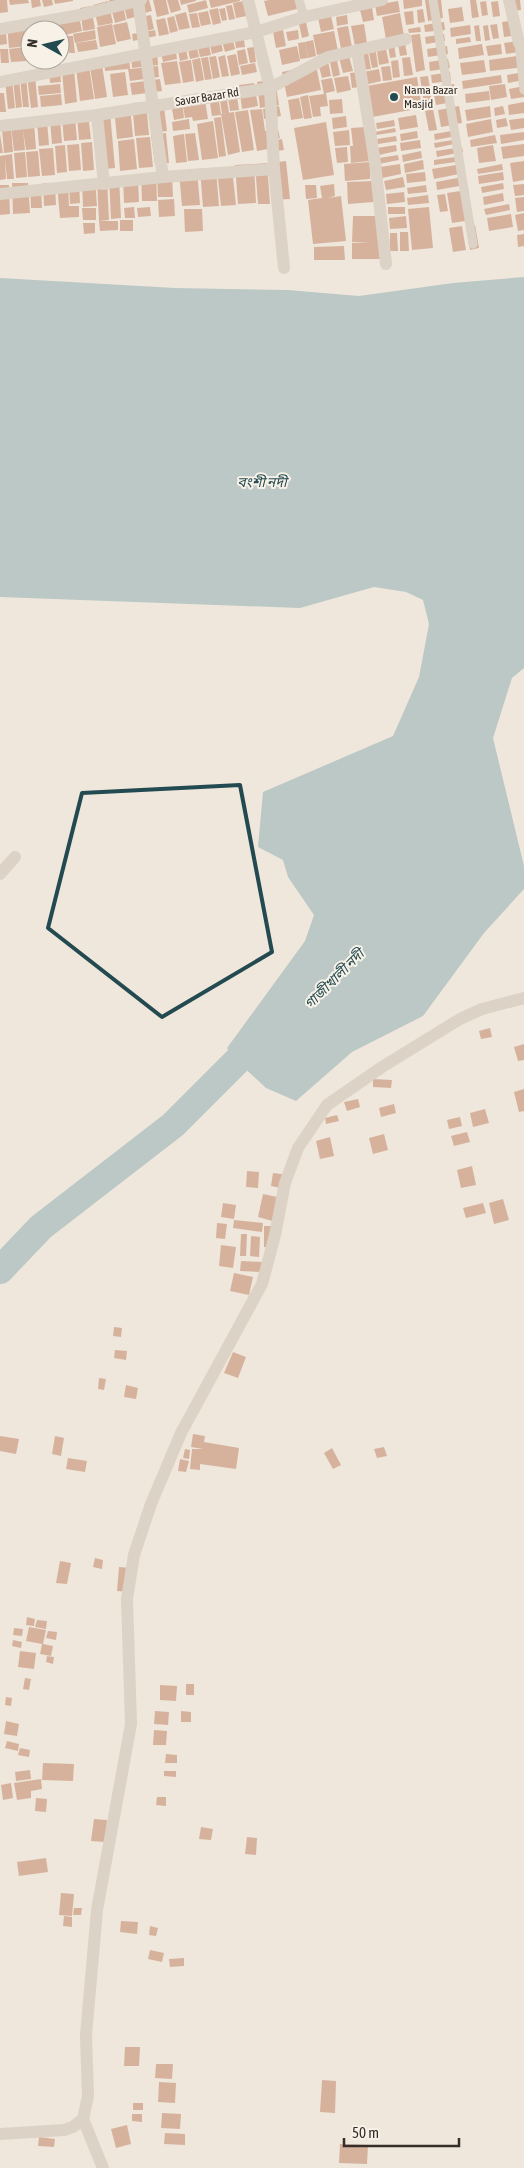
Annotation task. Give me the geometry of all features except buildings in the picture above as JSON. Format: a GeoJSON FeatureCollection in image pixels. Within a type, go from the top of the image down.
{"type":"FeatureCollection","features":[{"type":"Feature","properties":{"kind":"street"},"geometry":{"type":"LineString","coordinates":[[0,29],[80,15],[139,0],[163,177]]}},
{"type":"Feature","properties":{"kind":"street"},"geometry":{"type":"LineString","coordinates":[[248,0],[270,88],[274,169],[284,268]]}},
{"type":"Feature","properties":{"kind":"street"},"geometry":{"type":"LineString","coordinates":[[0,82],[256,32],[342,4],[382,0]]}},
{"type":"Feature","properties":{"kind":"street"},"geometry":{"type":"LineString","coordinates":[[509,0],[521,43]]}},
{"type":"Feature","properties":{"kind":"street","name":"Savar Bazar Rd"},"geometry":{"type":"LineString","coordinates":[[0,126],[97,115],[270,88],[328,57],[406,38]]}},
{"type":"Feature","properties":{"kind":"street"},"geometry":{"type":"LineString","coordinates":[[357,50],[375,163],[386,264]]}},
{"type":"Feature","properties":{"kind":"street"},"geometry":{"type":"LineString","coordinates":[[97,115],[104,184]]}},
{"type":"Feature","properties":{"kind":"street"},"geometry":{"type":"LineString","coordinates":[[0,194],[163,177],[274,169]]}},
{"type":"Feature","properties":{"kind":"street"},"geometry":{"type":"LineString","coordinates":[[0,874],[15,856]]}},
{"type":"Feature","properties":{"kind":"street"},"geometry":{"type":"LineString","coordinates":[[103,2168],[83,2119],[88,2096],[86,2035],[97,1910],[131,1724],[127,1599],[134,1554],[151,1504],[180,1433],[262,1284],[275,1235],[285,1183],[298,1148],[327,1105],[382,1066],[460,1018],[482,1009],[524,998]]}},
{"type":"Feature","properties":{"kind":"street"},"geometry":{"type":"LineString","coordinates":[[0,2134],[64,2130],[73,2127],[83,2119]]}},
{"type":"Feature","properties":{"kind":"lane"},"geometry":{"type":"LineString","coordinates":[[299,0],[304,17]]}},
{"type":"Feature","properties":{"kind":"lane"},"geometry":{"type":"LineString","coordinates":[[433,0],[472,244]]}},
{"type":"Feature","properties":{"kind":"lane"},"geometry":{"type":"LineString","coordinates":[[521,43],[524,90]]}},
{"type":"Feature","properties":{"kind":"highlighted area"},"geometry":{"type":"Polygon","coordinates":[[[240,785],[272,952],[162,1017],[48,928],[82,793],[240,785]]]}},
{"type":"Feature","properties":{"kind":"water","name":"বংশী নদী"},"geometry":{"type":"Polygon","coordinates":[[[524,277],[524,668],[512,678],[493,738],[524,866],[524,889],[484,933],[423,1016],[352,1052],[296,1101],[266,1088],[237,1061],[227,1048],[305,941],[314,915],[288,877],[283,860],[258,847],[263,792],[393,736],[419,677],[429,624],[423,600],[406,592],[374,587],[300,608],[0,597],[0,278],[175,288],[288,290],[359,296],[453,283],[524,277]]]}},
{"type":"Feature","properties":{"kind":"waterway","name":"গাজীখালী নদী"},"geometry":{"type":"LineString","coordinates":[[0,1270],[41,1227],[173,1125],[237,1061],[266,1039]]}},
{"type":"Feature","properties":{"kind":"place","name":"Nama Bazar Masjid"},"geometry":{"type":"Point","coordinates":[394,97]}}]}
